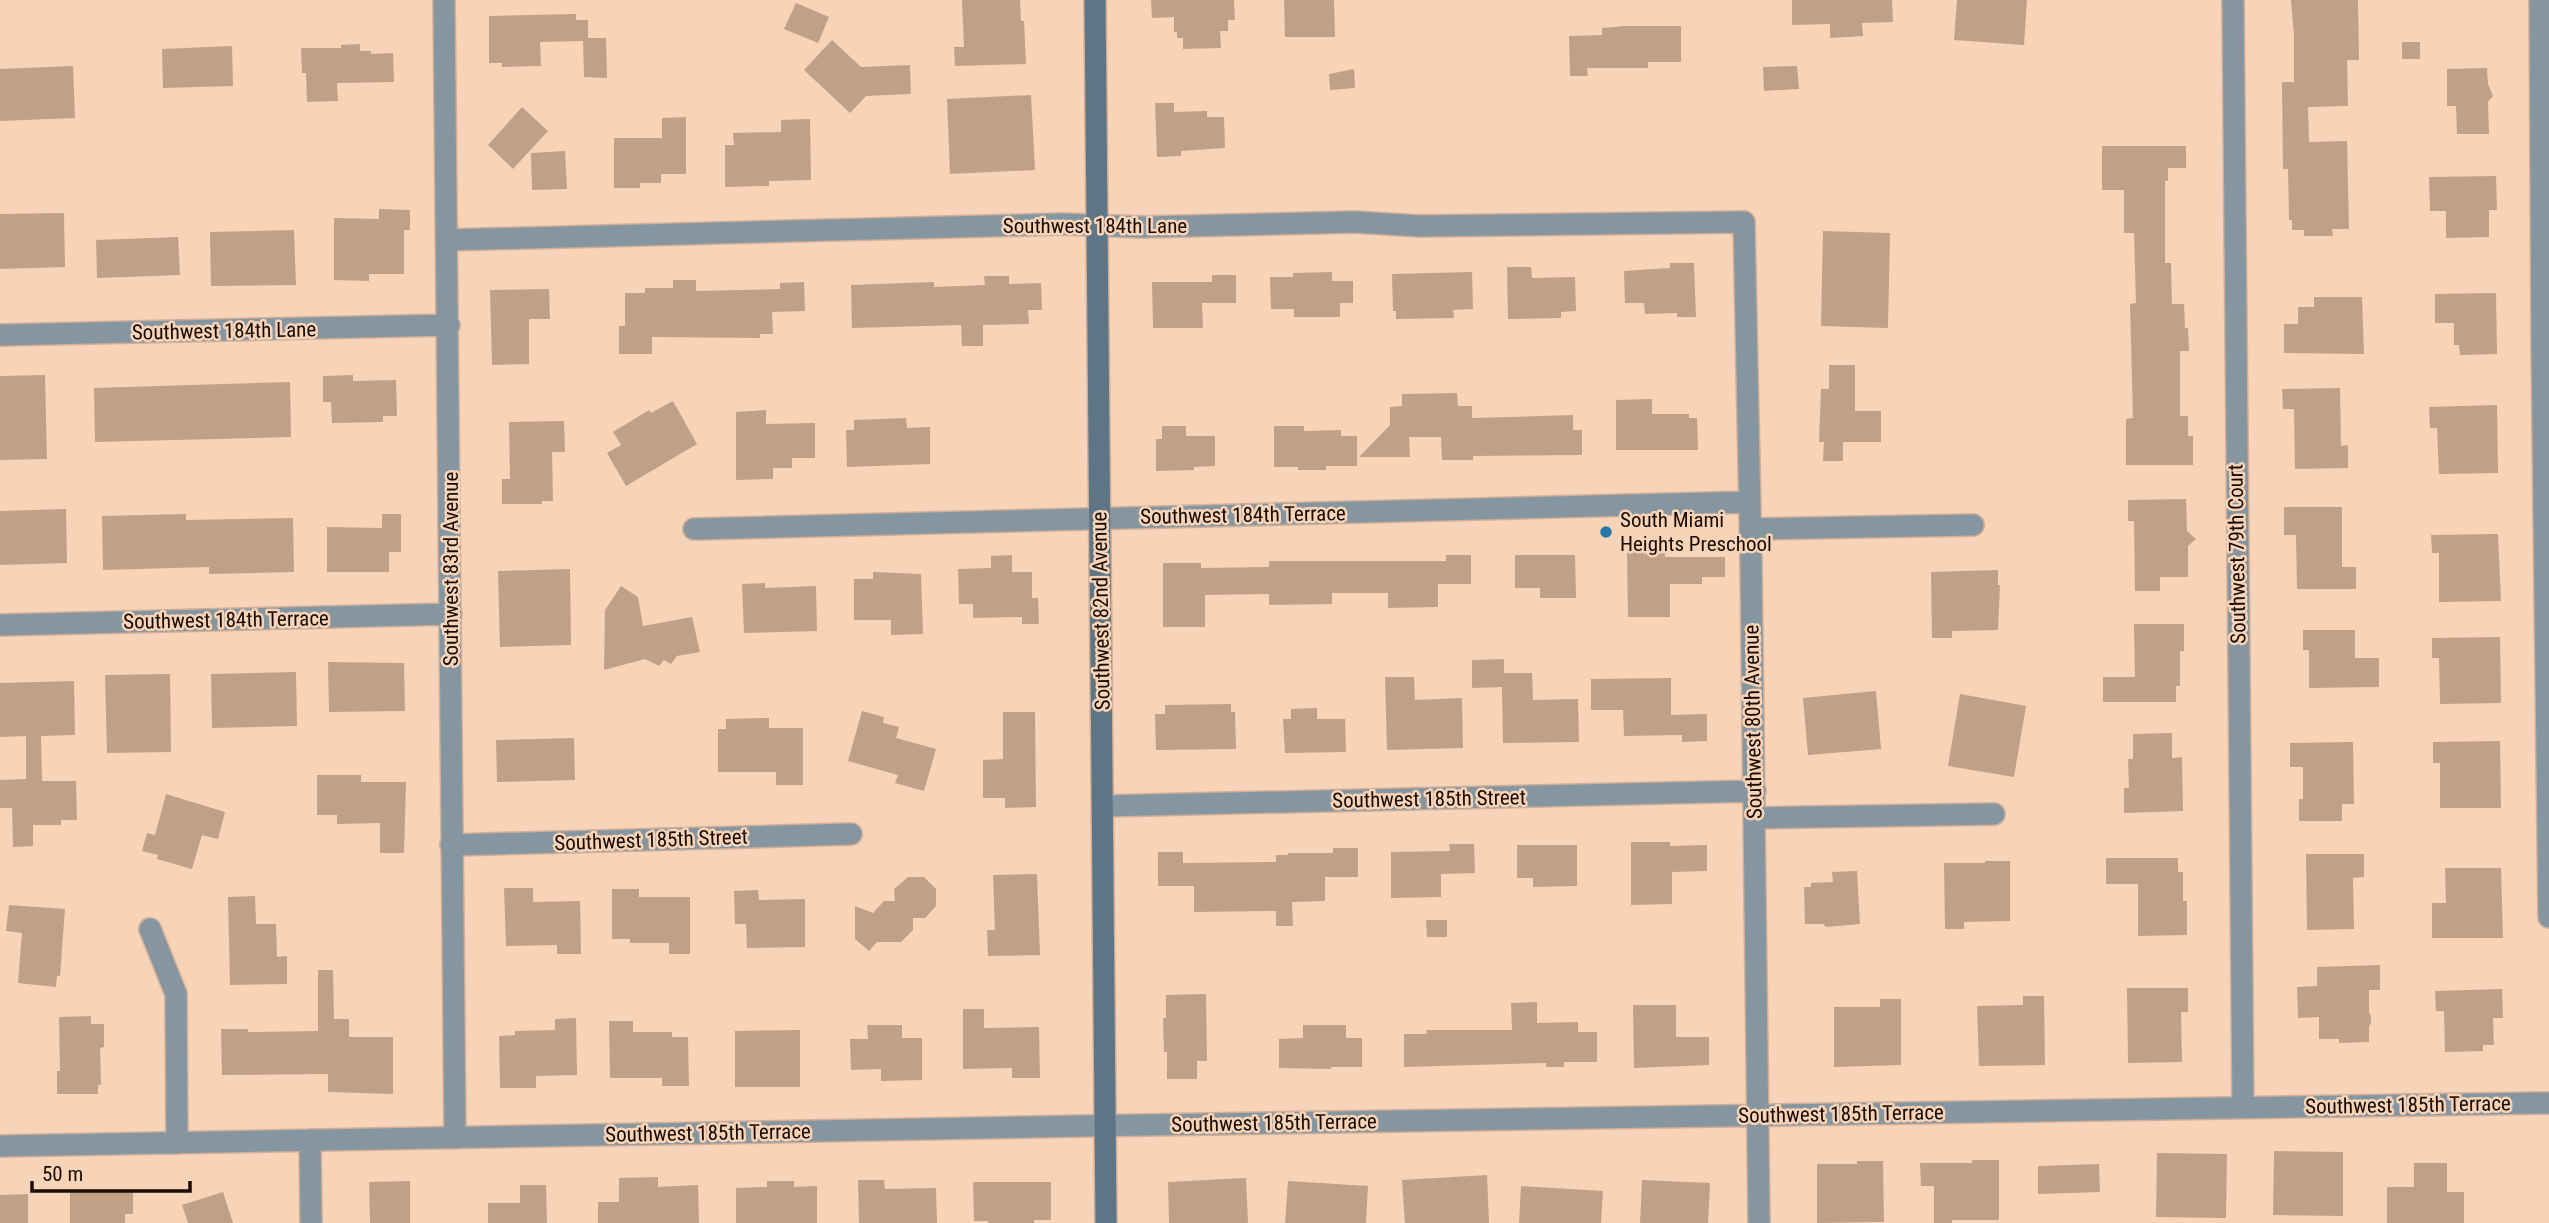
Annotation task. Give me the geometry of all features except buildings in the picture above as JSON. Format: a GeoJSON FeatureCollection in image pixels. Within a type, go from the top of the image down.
{"type":"FeatureCollection","features":[{"type":"Feature","properties":{"kind":"street","name":"Southwest 83rd Avenue"},"geometry":{"type":"LineString","coordinates":[[444,0],[455,1138]]}},
{"type":"Feature","properties":{"kind":"street","name":"Southwest 82nd Avenue"},"geometry":{"type":"LineString","coordinates":[[1095,0],[1106,1223]]}},
{"type":"Feature","properties":{"kind":"street","name":"Southwest 79th Court"},"geometry":{"type":"LineString","coordinates":[[2232,0],[2243,1107]]}},
{"type":"Feature","properties":{"kind":"street"},"geometry":{"type":"LineString","coordinates":[[2540,0],[2545,57],[2549,917]]}},
{"type":"Feature","properties":{"kind":"street","name":"Southwest 184th Lane"},"geometry":{"type":"LineString","coordinates":[[447,240],[1063,224],[1142,228],[1354,222],[1420,226],[1744,222]]}},
{"type":"Feature","properties":{"kind":"street","name":"Southwest 80th Avenue"},"geometry":{"type":"LineString","coordinates":[[1744,222],[1755,792],[1759,1223]]}},
{"type":"Feature","properties":{"kind":"street","name":"Southwest 184th Lane"},"geometry":{"type":"LineString","coordinates":[[0,335],[449,325]]}},
{"type":"Feature","properties":{"kind":"street","name":"Southwest 184th Terrace"},"geometry":{"type":"LineString","coordinates":[[694,529],[1749,502]]}},
{"type":"Feature","properties":{"kind":"street"},"geometry":{"type":"LineString","coordinates":[[1750,529],[1973,525]]}},
{"type":"Feature","properties":{"kind":"street","name":"Southwest 184th Terrace"},"geometry":{"type":"LineString","coordinates":[[0,625],[451,614]]}},
{"type":"Feature","properties":{"kind":"street","name":"Southwest 185th Street"},"geometry":{"type":"LineString","coordinates":[[1103,806],[1755,792]]}},
{"type":"Feature","properties":{"kind":"street"},"geometry":{"type":"LineString","coordinates":[[1755,818],[1994,814]]}},
{"type":"Feature","properties":{"kind":"street","name":"Southwest 185th Street"},"geometry":{"type":"LineString","coordinates":[[451,845],[852,834]]}},
{"type":"Feature","properties":{"kind":"street"},"geometry":{"type":"LineString","coordinates":[[150,929],[176,994],[177,1143]]}},
{"type":"Feature","properties":{"kind":"street","name":"Southwest 185th Terrace"},"geometry":{"type":"LineString","coordinates":[[0,1146],[1105,1125],[2549,1103]]}},
{"type":"Feature","properties":{"kind":"street"},"geometry":{"type":"LineString","coordinates":[[310,1140],[311,1223]]}},
{"type":"Feature","properties":{"kind":"place","name":"South Miami Heights Preschool"},"geometry":{"type":"Point","coordinates":[1606,532]}}]}
